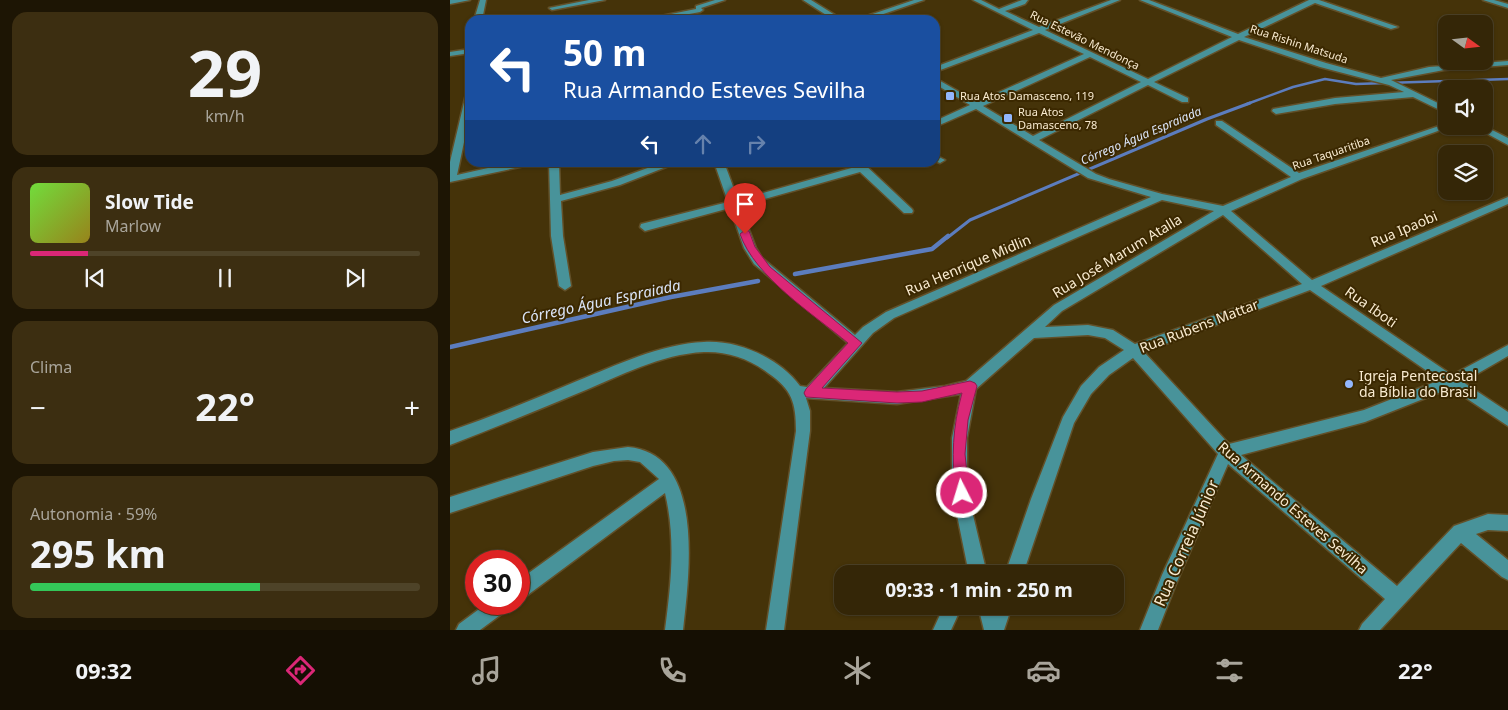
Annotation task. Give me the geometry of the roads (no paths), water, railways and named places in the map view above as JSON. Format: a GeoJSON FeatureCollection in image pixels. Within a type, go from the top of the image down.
{"type":"FeatureCollection","features":[{"type":"Feature","properties":{"kind":"street"},"geometry":{"type":"LineString","coordinates":[[450,2],[467,0]]}},
{"type":"Feature","properties":{"kind":"street"},"geometry":{"type":"LineString","coordinates":[[479,15],[482,0]]}},
{"type":"Feature","properties":{"kind":"street"},"geometry":{"type":"LineString","coordinates":[[552,0],[552,11],[602,0]]}},
{"type":"Feature","properties":{"kind":"street"},"geometry":{"type":"LineString","coordinates":[[664,15],[722,0]]}},
{"type":"Feature","properties":{"kind":"street"},"geometry":{"type":"LineString","coordinates":[[806,0],[831,15]]}},
{"type":"Feature","properties":{"kind":"street"},"geometry":{"type":"LineString","coordinates":[[874,15],[921,0]]}},
{"type":"Feature","properties":{"kind":"street","name":"Rua Estevão Mendonça"},"geometry":{"type":"LineString","coordinates":[[976,0],[1185,100]]}},
{"type":"Feature","properties":{"kind":"street"},"geometry":{"type":"LineString","coordinates":[[999,10],[1023,3],[1025,0]]}},
{"type":"Feature","properties":{"kind":"street"},"geometry":{"type":"LineString","coordinates":[[940,68],[1117,0]]}},
{"type":"Feature","properties":{"kind":"street","name":"Rua Rishin Matsuda"},"geometry":{"type":"LineString","coordinates":[[1143,0],[1238,37],[1323,65],[1382,80],[1438,106]]}},
{"type":"Feature","properties":{"kind":"street"},"geometry":{"type":"LineString","coordinates":[[1032,140],[1314,0],[1394,27]]}},
{"type":"Feature","properties":{"kind":"street"},"geometry":{"type":"LineString","coordinates":[[1486,0],[1508,6]]}},
{"type":"Feature","properties":{"kind":"street"},"geometry":{"type":"LineString","coordinates":[[450,54],[465,52]]}},
{"type":"Feature","properties":{"kind":"street"},"geometry":{"type":"LineString","coordinates":[[940,122],[1089,55]]}},
{"type":"Feature","properties":{"kind":"street"},"geometry":{"type":"LineString","coordinates":[[1382,80],[1409,72],[1466,65],[1508,63]]}},
{"type":"Feature","properties":{"kind":"street"},"geometry":{"type":"LineString","coordinates":[[940,83],[1092,176],[1161,197],[1224,210]]}},
{"type":"Feature","properties":{"kind":"street"},"geometry":{"type":"LineString","coordinates":[[1276,111],[1335,101],[1414,94]]}},
{"type":"Feature","properties":{"kind":"street"},"geometry":{"type":"LineString","coordinates":[[463,120],[451,179],[507,167]]}},
{"type":"Feature","properties":{"kind":"street"},"geometry":{"type":"LineString","coordinates":[[1219,123],[1298,177]]}},
{"type":"Feature","properties":{"kind":"street","name":"Rua Taquaritiba"},"geometry":{"type":"LineString","coordinates":[[1224,210],[1298,177],[1438,129]]}},
{"type":"Feature","properties":{"kind":"street"},"geometry":{"type":"LineString","coordinates":[[1493,134],[1508,142]]}},
{"type":"Feature","properties":{"kind":"street"},"geometry":{"type":"LineString","coordinates":[[554,167],[557,236],[565,286]]}},
{"type":"Feature","properties":{"kind":"street"},"geometry":{"type":"LineString","coordinates":[[556,199],[616,183],[661,167]]}},
{"type":"Feature","properties":{"kind":"street"},"geometry":{"type":"LineString","coordinates":[[721,167],[750,248],[758,261],[856,343]]}},
{"type":"Feature","properties":{"kind":"street"},"geometry":{"type":"LineString","coordinates":[[645,227],[735,204],[854,167]]}},
{"type":"Feature","properties":{"kind":"street"},"geometry":{"type":"LineString","coordinates":[[862,167],[908,211]]}},
{"type":"Feature","properties":{"kind":"street","name":"Rua Henrique Midlin"},"geometry":{"type":"LineString","coordinates":[[804,392],[873,326],[890,315],[1161,197]]}},
{"type":"Feature","properties":{"kind":"street","name":"Rua Ipaobi"},"geometry":{"type":"LineString","coordinates":[[1311,285],[1508,200]]}},
{"type":"Feature","properties":{"kind":"street","name":"Rua Iboti"},"geometry":{"type":"LineString","coordinates":[[1224,210],[1311,285],[1508,420]]}},
{"type":"Feature","properties":{"kind":"street","name":"Rua José Marum Atalla"},"geometry":{"type":"LineString","coordinates":[[1031,333],[1058,308],[1224,210]]}},
{"type":"Feature","properties":{"kind":"street","name":"Rua Rubens Mattar"},"geometry":{"type":"LineString","coordinates":[[1017,565],[1038,499],[1068,422],[1086,390],[1104,371],[1134,350],[1311,285]]}},
{"type":"Feature","properties":{"kind":"street","name":"Rua Armando Esteves Sevilha"},"geometry":{"type":"LineString","coordinates":[[1031,333],[1088,330],[1098,331],[1118,338],[1134,350],[1226,452],[1397,598]]}},
{"type":"Feature","properties":{"kind":"street"},"geometry":{"type":"LineString","coordinates":[[450,438],[623,369],[677,352],[704,347],[728,349],[750,355],[767,364],[804,392],[897,398],[922,396],[970,386],[1031,333]]}},
{"type":"Feature","properties":{"kind":"street"},"geometry":{"type":"LineString","coordinates":[[1226,452],[1365,416],[1451,382],[1508,350]]}},
{"type":"Feature","properties":{"kind":"street"},"geometry":{"type":"LineString","coordinates":[[970,386],[962,420],[958,454],[972,565]]}},
{"type":"Feature","properties":{"kind":"street"},"geometry":{"type":"LineString","coordinates":[[775,630],[803,431],[804,392]]}},
{"type":"Feature","properties":{"kind":"street","name":"Rua Correia Júnior"},"geometry":{"type":"LineString","coordinates":[[1149,630],[1168,581],[1226,452]]}},
{"type":"Feature","properties":{"kind":"street"},"geometry":{"type":"LineString","coordinates":[[450,505],[592,459],[614,454],[639,455],[649,459],[669,481],[677,504],[680,524],[680,583],[674,630]]}},
{"type":"Feature","properties":{"kind":"street"},"geometry":{"type":"LineString","coordinates":[[530,583],[669,481]]}},
{"type":"Feature","properties":{"kind":"street"},"geometry":{"type":"LineString","coordinates":[[1369,630],[1460,532],[1488,522],[1508,523]]}},
{"type":"Feature","properties":{"kind":"street"},"geometry":{"type":"LineString","coordinates":[[1460,532],[1508,571]]}},
{"type":"Feature","properties":{"kind":"street"},"geometry":{"type":"LineString","coordinates":[[465,630],[486,615]]}},
{"type":"Feature","properties":{"kind":"street"},"geometry":{"type":"LineString","coordinates":[[942,630],[949,615]]}},
{"type":"Feature","properties":{"kind":"street"},"geometry":{"type":"LineString","coordinates":[[990,615],[994,630]]}},
{"type":"Feature","properties":{"kind":"street"},"geometry":{"type":"LineString","coordinates":[[994,630],[1000,615]]}},
{"type":"Feature","properties":{"kind":"waterway","name":"Córrego Água Espraiada"},"geometry":{"type":"LineString","coordinates":[[1247,104],[1293,87],[1325,79],[1356,84],[1508,79]]}},
{"type":"Feature","properties":{"kind":"waterway","name":"Córrego Água Espraiada"},"geometry":{"type":"LineString","coordinates":[[947,238],[970,220],[1207,119],[1250,103]]}},
{"type":"Feature","properties":{"kind":"waterway","name":"Córrego Água Espraiada"},"geometry":{"type":"LineString","coordinates":[[795,274],[932,249],[948,236]]}},
{"type":"Feature","properties":{"kind":"waterway","name":"Córrego Água Espraiada"},"geometry":{"type":"LineString","coordinates":[[450,347],[671,297],[758,281]]}},
{"type":"Feature","properties":{"kind":"place","name":"Rua Atos Damasceno, 119"},"geometry":{"type":"Point","coordinates":[950,96]}},
{"type":"Feature","properties":{"kind":"place","name":"Rua Atos Damasceno, 78"},"geometry":{"type":"Point","coordinates":[1008,118]}},
{"type":"Feature","properties":{"kind":"place","name":"Igreja Pentecostal da Bíblia do Brasil"},"geometry":{"type":"Point","coordinates":[1349,384]}}]}
